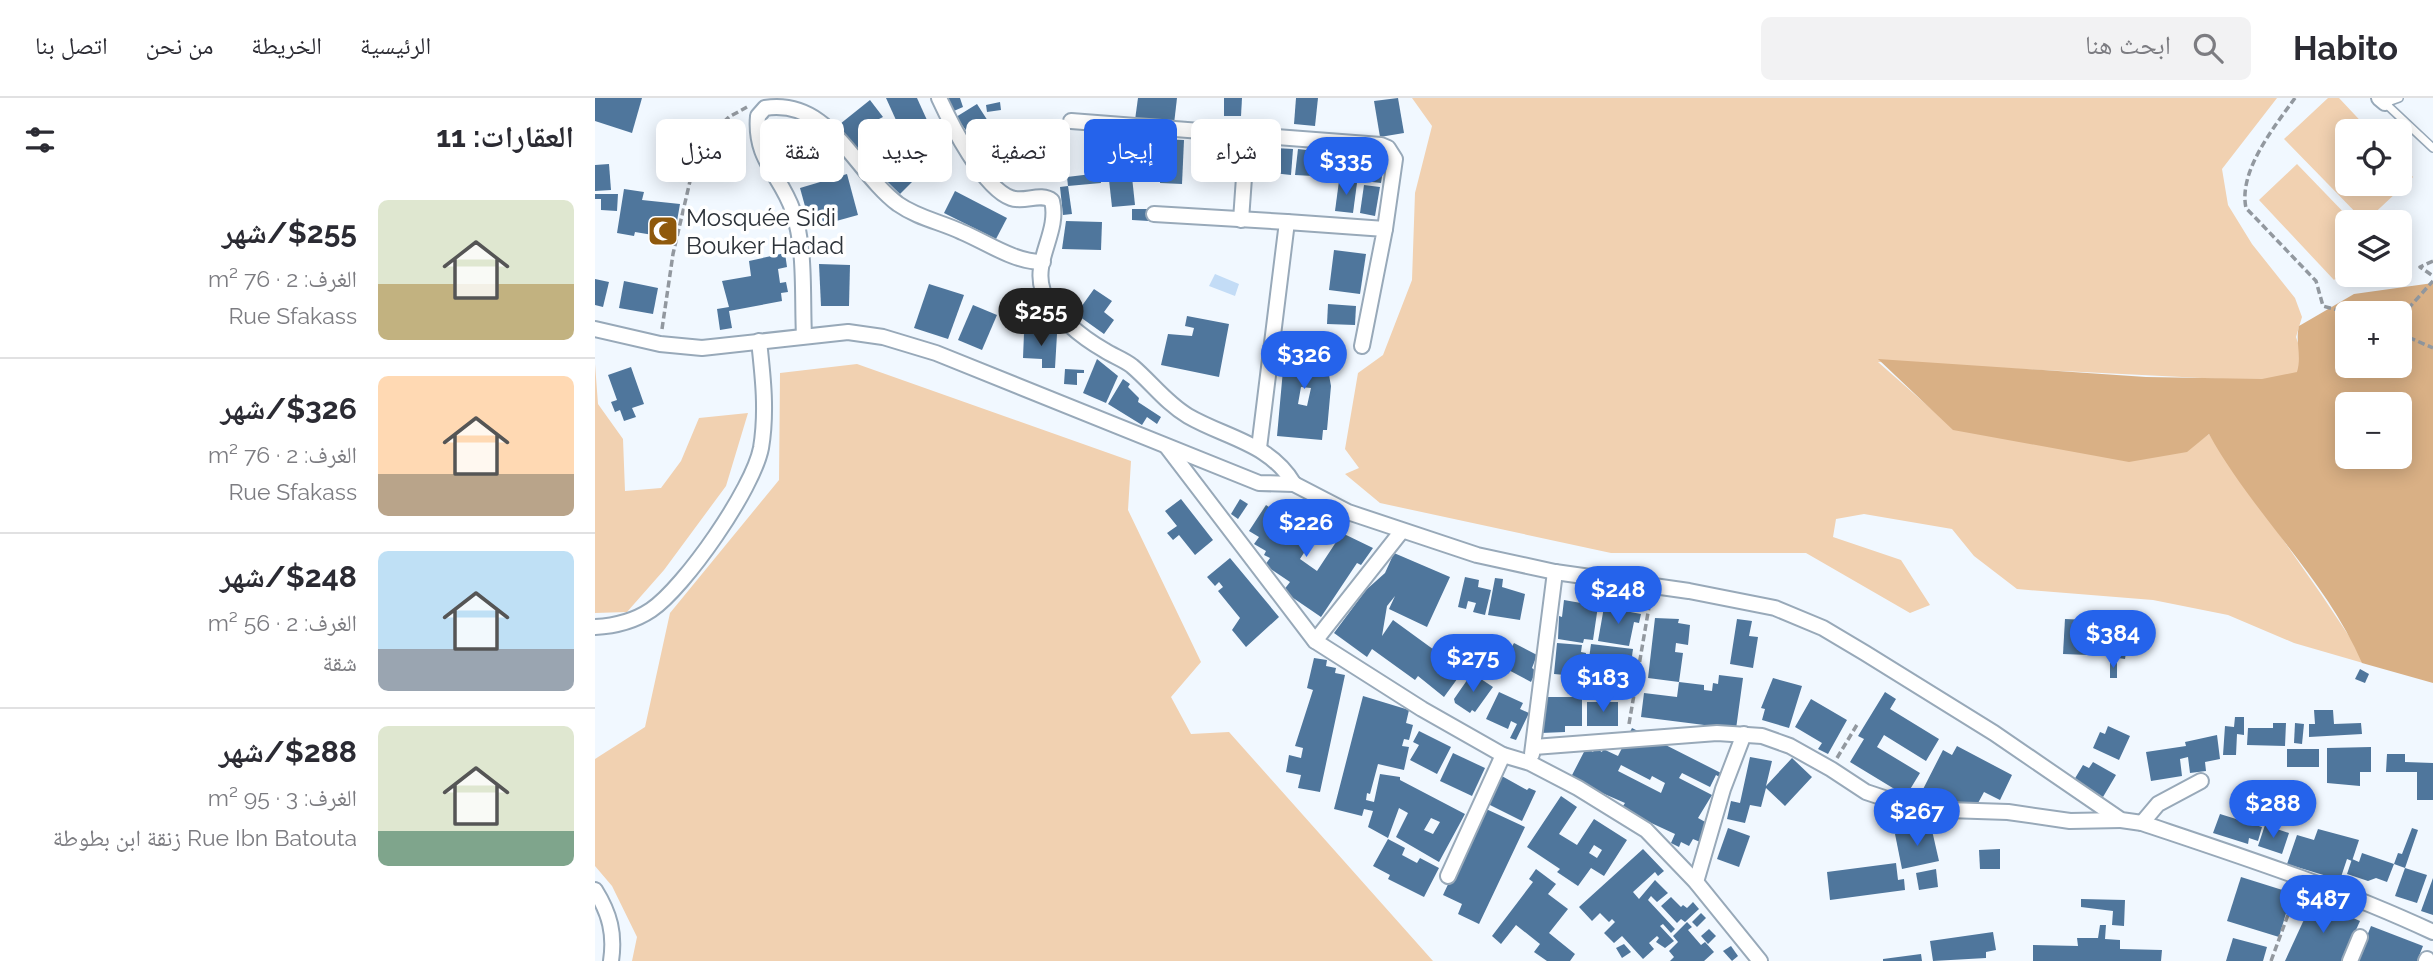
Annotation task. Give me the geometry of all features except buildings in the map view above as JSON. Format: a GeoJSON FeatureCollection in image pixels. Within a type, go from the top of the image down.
{"type":"FeatureCollection","features":[{"type":"Feature","properties":{"kind":"street"},"geometry":{"type":"LineString","coordinates":[[939,98],[955,131],[1000,192],[1018,200],[1042,197],[1052,200],[1053,222],[1040,278],[1044,293],[1057,312],[1081,334],[1126,362],[1175,407],[1259,448],[1280,463],[1294,484]]}},
{"type":"Feature","properties":{"kind":"street"},"geometry":{"type":"LineString","coordinates":[[804,336],[801,272],[793,212],[761,150],[758,117],[762,109],[769,107],[814,115],[878,187],[913,213],[1022,258],[1043,262]]}},
{"type":"Feature","properties":{"kind":"street"},"geometry":{"type":"LineString","coordinates":[[1071,121],[1191,131]]}},
{"type":"Feature","properties":{"kind":"street"},"geometry":{"type":"LineString","coordinates":[[1281,138],[1388,148],[1395,159],[1385,229],[1362,346]]}},
{"type":"Feature","properties":{"kind":"street"},"geometry":{"type":"LineString","coordinates":[[1241,220],[1244,182]]}},
{"type":"Feature","properties":{"kind":"street"},"geometry":{"type":"LineString","coordinates":[[1154,214],[1385,229]]}},
{"type":"Feature","properties":{"kind":"street"},"geometry":{"type":"LineString","coordinates":[[1259,448],[1287,222]]}},
{"type":"Feature","properties":{"kind":"street"},"geometry":{"type":"LineString","coordinates":[[595,329],[660,344],[702,348],[848,332],[909,344],[1259,482],[1294,484],[1347,512],[1401,532],[1477,555],[1555,572],[1652,585],[1775,608],[1823,628],[1994,733],[2122,820]]}},
{"type":"Feature","properties":{"kind":"street"},"geometry":{"type":"LineString","coordinates":[[595,627],[631,621],[662,601],[691,570],[742,491],[754,468],[762,433],[765,397],[759,341]]}},
{"type":"Feature","properties":{"kind":"street"},"geometry":{"type":"LineString","coordinates":[[1165,445],[1315,640],[1422,709],[1503,755],[1530,762],[1646,830],[1696,882],[1760,961]]}},
{"type":"Feature","properties":{"kind":"street"},"geometry":{"type":"LineString","coordinates":[[1315,640],[1401,532]]}},
{"type":"Feature","properties":{"kind":"street"},"geometry":{"type":"LineString","coordinates":[[1530,762],[1555,572]]}},
{"type":"Feature","properties":{"kind":"street"},"geometry":{"type":"LineString","coordinates":[[1534,747],[1744,734],[1762,736],[1790,746],[1866,792],[1917,808],[2019,813],[2070,821],[2122,820],[2142,824],[2375,905],[2433,932]]}},
{"type":"Feature","properties":{"kind":"street"},"geometry":{"type":"LineString","coordinates":[[1696,882],[1723,789],[1744,734]]}},
{"type":"Feature","properties":{"kind":"street"},"geometry":{"type":"LineString","coordinates":[[1448,876],[1503,755]]}},
{"type":"Feature","properties":{"kind":"street"},"geometry":{"type":"LineString","coordinates":[[2142,824],[2158,804],[2201,781]]}},
{"type":"Feature","properties":{"kind":"street"},"geometry":{"type":"LineString","coordinates":[[595,890],[607,911],[613,933],[611,961]]}},
{"type":"Feature","properties":{"kind":"street"},"geometry":{"type":"LineString","coordinates":[[2350,961],[2360,937]]}},
{"type":"Feature","properties":{"kind":"lane"},"geometry":{"type":"LineString","coordinates":[[2382,101],[2399,98]]}},
{"type":"Feature","properties":{"kind":"lane"},"geometry":{"type":"LineString","coordinates":[[2382,101],[2433,148]]}},
{"type":"Feature","properties":{"kind":"path"},"geometry":{"type":"LineString","coordinates":[[2295,98],[2259,148],[2244,197],[2246,208],[2316,281],[2323,306],[2335,309]]}},
{"type":"Feature","properties":{"kind":"path"},"geometry":{"type":"LineString","coordinates":[[660,344],[673,254],[697,155],[709,136],[729,117],[750,106],[769,107]]}},
{"type":"Feature","properties":{"kind":"path"},"geometry":{"type":"LineString","coordinates":[[2412,305],[2433,279],[2420,267],[2433,261]]}},
{"type":"Feature","properties":{"kind":"path"},"geometry":{"type":"LineString","coordinates":[[2412,339],[2433,348]]}},
{"type":"Feature","properties":{"kind":"path"},"geometry":{"type":"LineString","coordinates":[[1626,741],[1652,585]]}},
{"type":"Feature","properties":{"kind":"path"},"geometry":{"type":"LineString","coordinates":[[1832,769],[1858,723]]}},
{"type":"Feature","properties":{"kind":"path"},"geometry":{"type":"LineString","coordinates":[[2271,961],[2302,878]]}},
{"type":"Feature","properties":{"kind":"shaded area"},"geometry":{"type":"Polygon","coordinates":[[[1412,98],[2277,98],[2222,169],[2228,205],[2252,244],[2295,298],[2302,317],[2296,337],[2302,355],[2300,372],[2262,381],[1878,362],[1954,429],[2185,452],[2209,434],[2321,594],[2355,645],[2363,663],[2294,643],[2228,615],[2153,600],[2017,589],[1974,556],[1952,529],[1864,514],[1836,519],[1833,537],[1901,560],[1930,605],[1910,613],[1806,553],[1611,553],[1380,503],[1345,474],[1359,468],[1345,449],[1358,373],[1383,355],[1412,280],[1415,193],[1432,126],[1412,98]]]}},
{"type":"Feature","properties":{"kind":"shaded area"},"geometry":{"type":"Polygon","coordinates":[[[2328,98],[2339,98],[2359,119],[2335,119],[2335,191],[2284,139],[2328,98]]]}},
{"type":"Feature","properties":{"kind":"shaded area"},"geometry":{"type":"Polygon","coordinates":[[[2297,164],[2341,210],[2335,210],[2335,279],[2334,280],[2259,200],[2297,164]]]}},
{"type":"Feature","properties":{"kind":"shaded area"},"geometry":{"type":"Polygon","coordinates":[[[2340,196],[2393,196],[2378,210],[2353,210],[2340,196]]]}},
{"type":"Feature","properties":{"kind":"shaded area"},"geometry":{"type":"Polygon","coordinates":[[[2433,283],[2433,683],[2362,663],[2329,603],[2246,492],[2209,434],[2187,452],[2129,462],[1953,430],[1878,359],[2146,377],[2262,379],[2297,372],[2299,326],[2335,305],[2335,378],[2412,378],[2412,301],[2342,301],[2354,294],[2433,283]]]}},
{"type":"Feature","properties":{"kind":"shaded area"},"geometry":{"type":"Polygon","coordinates":[[[595,364],[598,404],[623,439],[625,491],[661,488],[681,461],[699,418],[748,413],[726,486],[664,570],[627,612],[595,613],[595,364]]]}},
{"type":"Feature","properties":{"kind":"shaded area"},"geometry":{"type":"Polygon","coordinates":[[[857,364],[1131,461],[1128,510],[1201,662],[1171,697],[1191,734],[1229,732],[1433,961],[632,961],[637,937],[612,886],[595,866],[595,759],[645,727],[670,613],[779,480],[780,373],[857,364]]]}},
{"type":"Feature","properties":{"kind":"water"},"geometry":{"type":"Polygon","coordinates":[[[1215,274],[1239,284],[1235,296],[1209,286],[1215,274]]]}},
{"type":"Feature","properties":{"kind":"place","name":"Mosquée Sidi Bouker Hadad"},"geometry":{"type":"Point","coordinates":[663,231]}}]}
